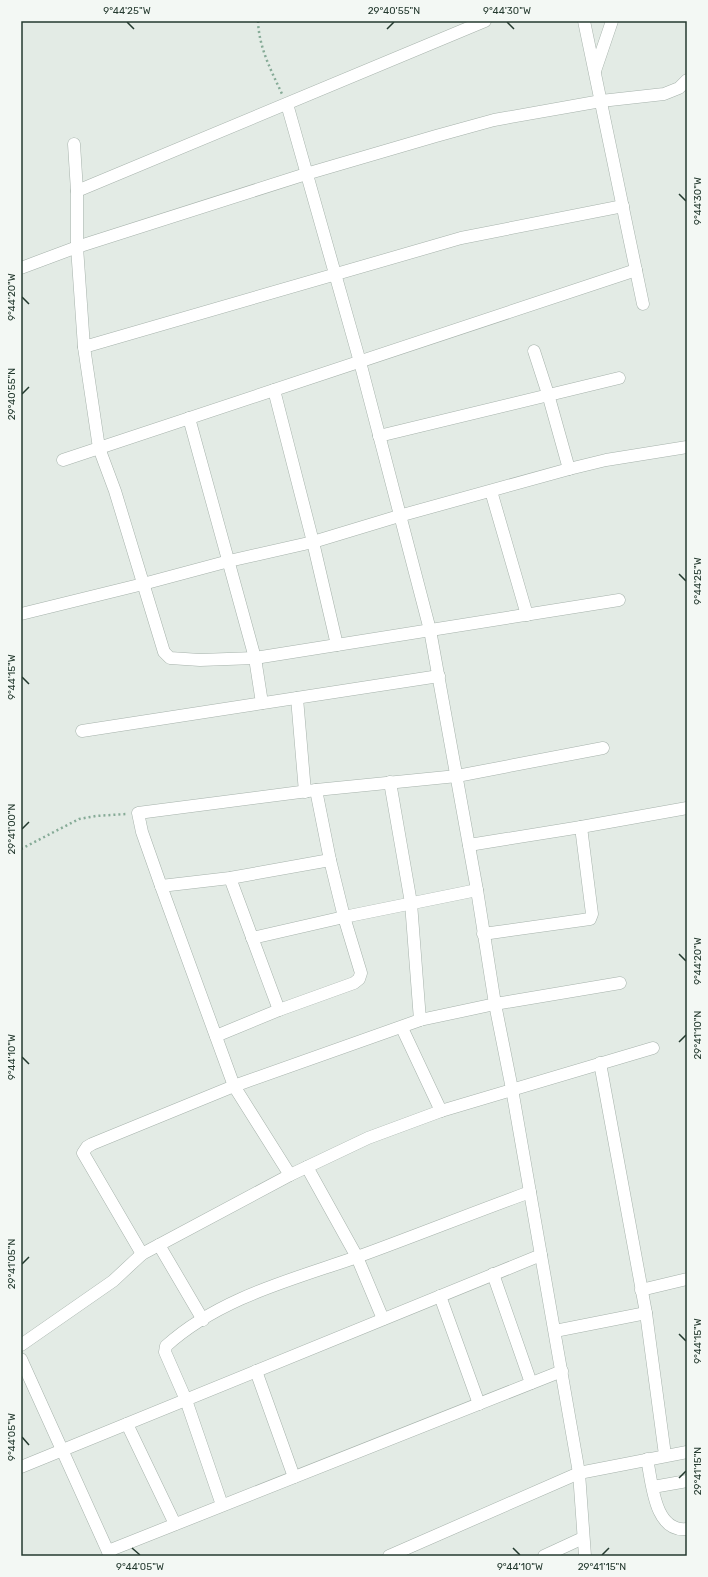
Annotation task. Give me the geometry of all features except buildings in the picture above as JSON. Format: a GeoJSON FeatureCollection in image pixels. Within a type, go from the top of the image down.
{"type":"FeatureCollection","features":[{"type":"Feature","properties":{"kind":"street"},"geometry":{"type":"LineString","coordinates":[[77,191],[287,104],[378,64],[485,21]]}},
{"type":"Feature","properties":{"kind":"street"},"geometry":{"type":"LineString","coordinates":[[584,21],[643,304]]}},
{"type":"Feature","properties":{"kind":"street"},"geometry":{"type":"LineString","coordinates":[[595,71],[612,21]]}},
{"type":"Feature","properties":{"kind":"street"},"geometry":{"type":"LineString","coordinates":[[21,268],[77,247],[306,174],[494,120],[601,101],[664,94],[679,88],[687,80]]}},
{"type":"Feature","properties":{"kind":"street"},"geometry":{"type":"LineString","coordinates":[[287,104],[360,362],[430,630],[477,890],[495,1004],[512,1089],[562,1371],[579,1473],[585,1556]]}},
{"type":"Feature","properties":{"kind":"street"},"geometry":{"type":"LineString","coordinates":[[74,144],[77,191],[77,247],[84,346],[100,448],[115,491],[164,652],[170,658],[200,660],[255,658],[619,600]]}},
{"type":"Feature","properties":{"kind":"street"},"geometry":{"type":"LineString","coordinates":[[84,346],[461,238],[622,206]]}},
{"type":"Feature","properties":{"kind":"street"},"geometry":{"type":"LineString","coordinates":[[63,460],[636,270]]}},
{"type":"Feature","properties":{"kind":"street"},"geometry":{"type":"LineString","coordinates":[[534,351],[569,469]]}},
{"type":"Feature","properties":{"kind":"street"},"geometry":{"type":"LineString","coordinates":[[379,436],[619,378]]}},
{"type":"Feature","properties":{"kind":"street"},"geometry":{"type":"LineString","coordinates":[[274,390],[313,542],[337,645]]}},
{"type":"Feature","properties":{"kind":"street"},"geometry":{"type":"LineString","coordinates":[[189,418],[255,658],[262,703]]}},
{"type":"Feature","properties":{"kind":"street"},"geometry":{"type":"LineString","coordinates":[[21,614],[229,561],[313,542],[399,516],[569,469],[606,460],[687,447]]}},
{"type":"Feature","properties":{"kind":"street"},"geometry":{"type":"LineString","coordinates":[[491,491],[527,615]]}},
{"type":"Feature","properties":{"kind":"street"},"geometry":{"type":"LineString","coordinates":[[82,731],[439,676]]}},
{"type":"Feature","properties":{"kind":"street"},"geometry":{"type":"LineString","coordinates":[[216,1036],[279,1010],[354,983],[359,979],[361,973],[344,917],[330,860],[310,791],[297,698]]}},
{"type":"Feature","properties":{"kind":"street"},"geometry":{"type":"LineString","coordinates":[[290,1175],[234,1086],[142,832],[138,813],[310,791],[457,776],[603,748]]}},
{"type":"Feature","properties":{"kind":"street"},"geometry":{"type":"LineString","coordinates":[[390,782],[411,903],[420,1020]]}},
{"type":"Feature","properties":{"kind":"street"},"geometry":{"type":"LineString","coordinates":[[469,845],[687,808]]}},
{"type":"Feature","properties":{"kind":"street"},"geometry":{"type":"LineString","coordinates":[[483,934],[590,919],[592,914],[581,826]]}},
{"type":"Feature","properties":{"kind":"street"},"geometry":{"type":"LineString","coordinates":[[161,886],[230,878],[330,860]]}},
{"type":"Feature","properties":{"kind":"street"},"geometry":{"type":"LineString","coordinates":[[230,878],[279,1010]]}},
{"type":"Feature","properties":{"kind":"street"},"geometry":{"type":"LineString","coordinates":[[252,938],[344,917],[477,890]]}},
{"type":"Feature","properties":{"kind":"street"},"geometry":{"type":"LineString","coordinates":[[142,1254],[83,1153],[84,1150],[92,1144],[234,1086],[402,1028],[420,1020],[495,1004],[620,983]]}},
{"type":"Feature","properties":{"kind":"street"},"geometry":{"type":"LineString","coordinates":[[402,1028],[442,1111]]}},
{"type":"Feature","properties":{"kind":"street"},"geometry":{"type":"LineString","coordinates":[[21,1345],[113,1281],[142,1254],[290,1175],[368,1138],[442,1111],[653,1048]]}},
{"type":"Feature","properties":{"kind":"street"},"geometry":{"type":"LineString","coordinates":[[600,1063],[646,1313],[665,1455]]}},
{"type":"Feature","properties":{"kind":"street"},"geometry":{"type":"LineString","coordinates":[[307,1167],[357,1257],[383,1320]]}},
{"type":"Feature","properties":{"kind":"street"},"geometry":{"type":"LineString","coordinates":[[222,1506],[186,1400],[165,1352],[166,1346],[203,1320],[259,1290],[357,1257],[530,1192]]}},
{"type":"Feature","properties":{"kind":"street"},"geometry":{"type":"LineString","coordinates":[[158,1245],[203,1320]]}},
{"type":"Feature","properties":{"kind":"street"},"geometry":{"type":"LineString","coordinates":[[21,1467],[541,1255]]}},
{"type":"Feature","properties":{"kind":"street"},"geometry":{"type":"LineString","coordinates":[[493,1274],[531,1383]]}},
{"type":"Feature","properties":{"kind":"street"},"geometry":{"type":"LineString","coordinates":[[641,1290],[687,1279]]}},
{"type":"Feature","properties":{"kind":"street"},"geometry":{"type":"LineString","coordinates":[[440,1296],[479,1404]]}},
{"type":"Feature","properties":{"kind":"street"},"geometry":{"type":"LineString","coordinates":[[555,1330],[646,1313]]}},
{"type":"Feature","properties":{"kind":"street"},"geometry":{"type":"LineString","coordinates":[[21,1359],[109,1553],[175,1524],[562,1371]]}},
{"type":"Feature","properties":{"kind":"street"},"geometry":{"type":"LineString","coordinates":[[256,1371],[294,1477]]}},
{"type":"Feature","properties":{"kind":"street"},"geometry":{"type":"LineString","coordinates":[[127,1424],[175,1524]]}},
{"type":"Feature","properties":{"kind":"street"},"geometry":{"type":"LineString","coordinates":[[389,1556],[579,1473],[665,1455],[687,1452]]}},
{"type":"Feature","properties":{"kind":"street"},"geometry":{"type":"LineString","coordinates":[[647,1459],[662,1518],[670,1526],[678,1530],[687,1529]]}},
{"type":"Feature","properties":{"kind":"street"},"geometry":{"type":"LineString","coordinates":[[653,1487],[687,1482]]}},
{"type":"Feature","properties":{"kind":"street"},"geometry":{"type":"LineString","coordinates":[[544,1556],[583,1538]]}},
{"type":"Feature","properties":{"kind":"path"},"geometry":{"type":"LineString","coordinates":[[258,21],[258,34],[262,49],[287,104]]}},
{"type":"Feature","properties":{"kind":"path"},"geometry":{"type":"LineString","coordinates":[[21,849],[79,819],[96,816],[138,813]]}}]}
